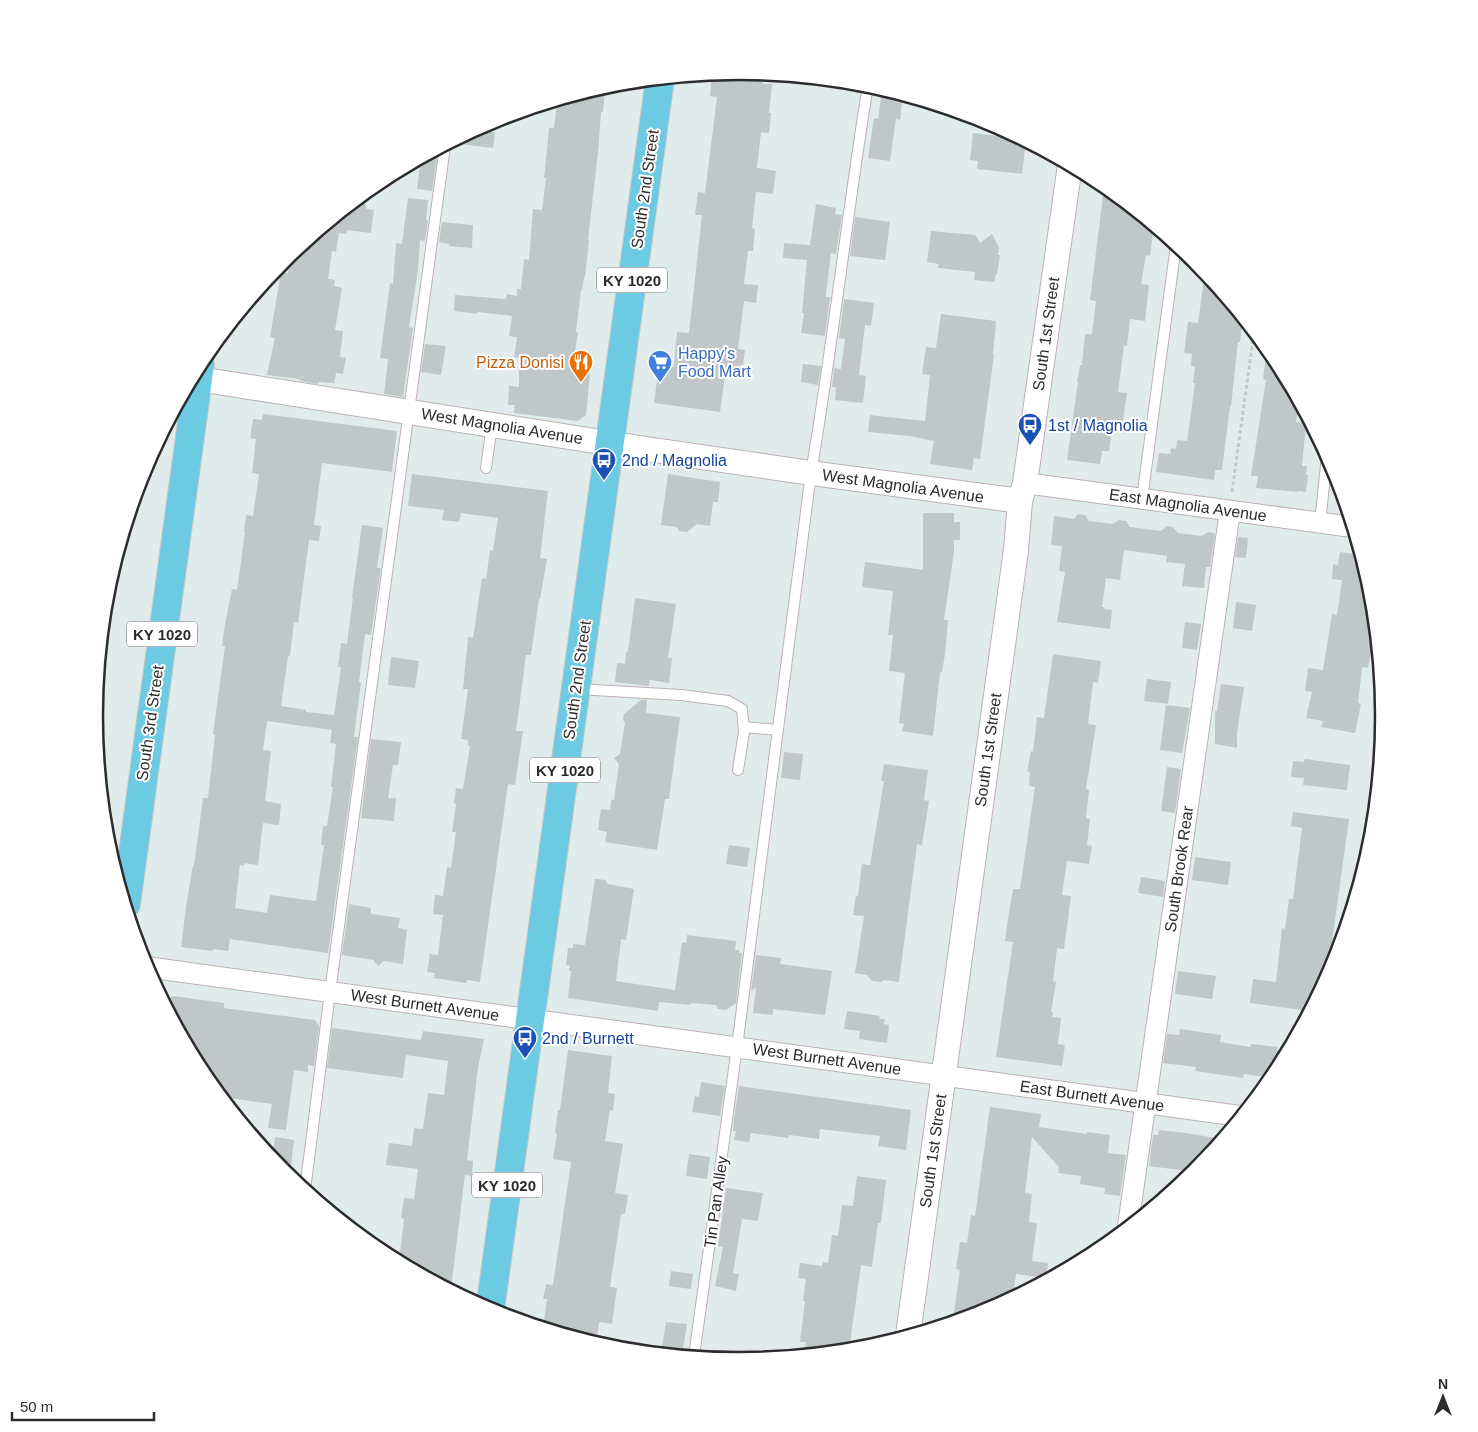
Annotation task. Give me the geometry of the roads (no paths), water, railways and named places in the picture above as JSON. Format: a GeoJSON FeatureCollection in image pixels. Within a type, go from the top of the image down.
{"type":"FeatureCollection","features":[{"type":"Feature","properties":{"kind":"main road","name":"South 2nd Street"},"geometry":{"type":"LineString","coordinates":[[491,1302],[659,85]]}},
{"type":"Feature","properties":{"kind":"main road","name":"South 3rd Street"},"geometry":{"type":"LineString","coordinates":[[128,890],[194,388]]}},
{"type":"Feature","properties":{"kind":"street","name":"South 1st Street"},"geometry":{"type":"LineString","coordinates":[[909,1328],[1016,550],[1022,492],[1069,172]]}},
{"type":"Feature","properties":{"kind":"street","name":"West Magnolia Avenue"},"geometry":{"type":"LineString","coordinates":[[202,375],[408,412],[811,473],[1022,492]]}},
{"type":"Feature","properties":{"kind":"street","name":"East Magnolia Avenue"},"geometry":{"type":"LineString","coordinates":[[1022,492],[1142,499],[1345,526]]}},
{"type":"Feature","properties":{"kind":"street","name":"South Brook Rear"},"geometry":{"type":"LineString","coordinates":[[1129,1218],[1230,511]]}},
{"type":"Feature","properties":{"kind":"street","name":"West Burnett Avenue"},"geometry":{"type":"LineString","coordinates":[[155,968],[943,1075]]}},
{"type":"Feature","properties":{"kind":"street","name":"East Burnett Avenue"},"geometry":{"type":"LineString","coordinates":[[943,1075],[1234,1115]]}},
{"type":"Feature","properties":{"kind":"lane","name":"Tin Pan Alley"},"geometry":{"type":"LineString","coordinates":[[695,1351],[737,1047],[811,473],[826,383],[867,93]]}},
{"type":"Feature","properties":{"kind":"lane"},"geometry":{"type":"LineString","coordinates":[[306,1181],[444,153]]}},
{"type":"Feature","properties":{"kind":"lane"},"geometry":{"type":"LineString","coordinates":[[1142,499],[1175,253]]}},
{"type":"Feature","properties":{"kind":"lane"},"geometry":{"type":"LineString","coordinates":[[486,468],[492,425]]}},
{"type":"Feature","properties":{"kind":"lane"},"geometry":{"type":"LineString","coordinates":[[1320,523],[1326,470]]}},
{"type":"Feature","properties":{"kind":"lane"},"geometry":{"type":"LineString","coordinates":[[576,689],[681,695],[728,701],[742,709],[744,732],[738,770]]}},
{"type":"Feature","properties":{"kind":"lane"},"geometry":{"type":"LineString","coordinates":[[744,727],[778,730]]}},
{"type":"Feature","properties":{"kind":"place","name":"Pizza Donisi"},"geometry":{"type":"Point","coordinates":[581,383]}},
{"type":"Feature","properties":{"kind":"place","name":"Happy's Food Mart"},"geometry":{"type":"Point","coordinates":[660,383]}},
{"type":"Feature","properties":{"kind":"place","name":"1st / Magnolia"},"geometry":{"type":"Point","coordinates":[1030,446]}},
{"type":"Feature","properties":{"kind":"place","name":"2nd / Magnolia"},"geometry":{"type":"Point","coordinates":[604,481]}},
{"type":"Feature","properties":{"kind":"place","name":"2nd / Burnett"},"geometry":{"type":"Point","coordinates":[525,1059]}}]}
